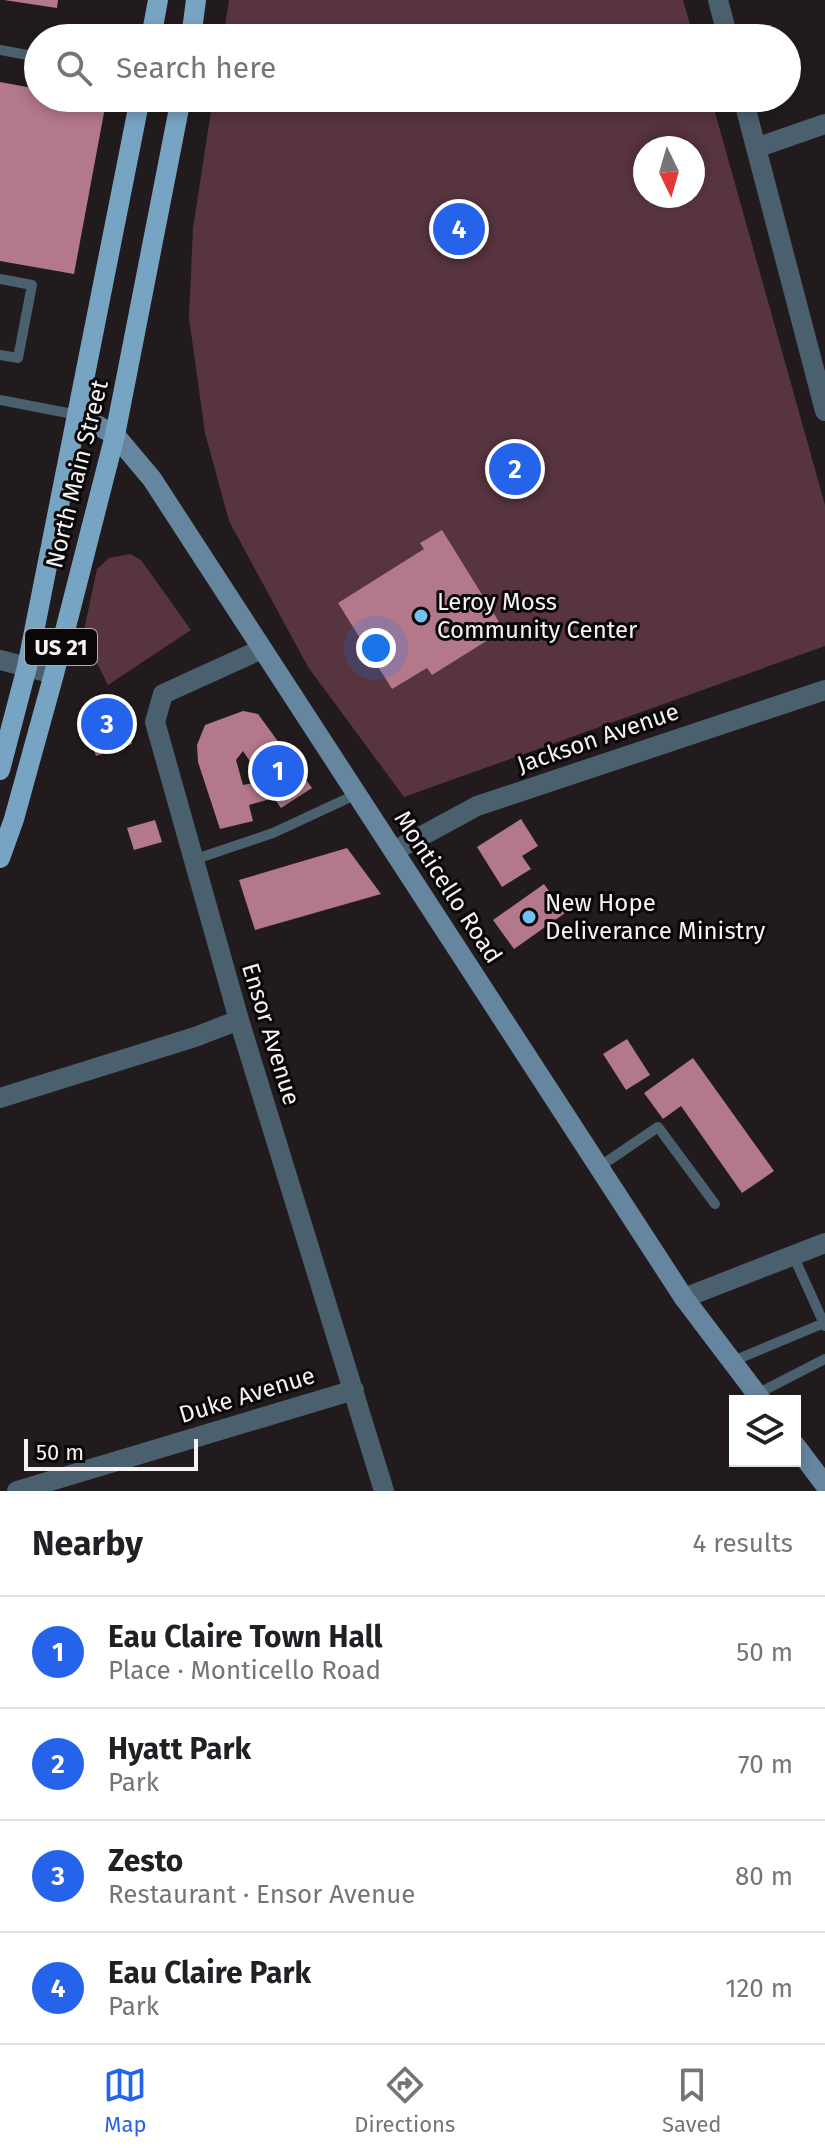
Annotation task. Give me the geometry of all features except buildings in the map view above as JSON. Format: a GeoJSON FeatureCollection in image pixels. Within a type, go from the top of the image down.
{"type":"FeatureCollection","features":[{"type":"Feature","properties":{"kind":"main road"},"geometry":{"type":"LineString","coordinates":[[154,24],[158,0]]}},
{"type":"Feature","properties":{"kind":"main road"},"geometry":{"type":"LineString","coordinates":[[193,24],[196,0]]}},
{"type":"Feature","properties":{"kind":"main road","name":"North Main Street"},"geometry":{"type":"LineString","coordinates":[[0,770],[6,725],[27,667],[137,112]]}},
{"type":"Feature","properties":{"kind":"main road","name":"North Main Street"},"geometry":{"type":"LineString","coordinates":[[0,858],[14,819],[54,674],[115,435],[178,112]]}},
{"type":"Feature","properties":{"kind":"main road","name":"Monticello Road"},"geometry":{"type":"LineString","coordinates":[[78,415],[115,435],[152,479],[684,1298],[758,1395]]}},
{"type":"Feature","properties":{"kind":"main road"},"geometry":{"type":"LineString","coordinates":[[801,1453],[825,1485]]}},
{"type":"Feature","properties":{"kind":"street"},"geometry":{"type":"LineString","coordinates":[[718,0],[724,24]]}},
{"type":"Feature","properties":{"kind":"street"},"geometry":{"type":"LineString","coordinates":[[747,112],[825,411]]}},
{"type":"Feature","properties":{"kind":"street"},"geometry":{"type":"LineString","coordinates":[[756,148],[825,124]]}},
{"type":"Feature","properties":{"kind":"street","name":"Ensor Avenue"},"geometry":{"type":"LineString","coordinates":[[262,649],[163,694],[155,722],[239,1020],[384,1491]]}},
{"type":"Feature","properties":{"kind":"street"},"geometry":{"type":"LineString","coordinates":[[0,660],[54,674]]}},
{"type":"Feature","properties":{"kind":"street","name":"Jackson Avenue"},"geometry":{"type":"LineString","coordinates":[[394,851],[477,806],[825,690]]}},
{"type":"Feature","properties":{"kind":"street"},"geometry":{"type":"LineString","coordinates":[[0,1098],[195,1037],[239,1020]]}},
{"type":"Feature","properties":{"kind":"street"},"geometry":{"type":"LineString","coordinates":[[684,1298],[825,1243]]}},
{"type":"Feature","properties":{"kind":"street","name":"Duke Avenue"},"geometry":{"type":"LineString","coordinates":[[17,1491],[354,1390]]}},
{"type":"Feature","properties":{"kind":"lane"},"geometry":{"type":"LineString","coordinates":[[0,50],[24,54]]}},
{"type":"Feature","properties":{"kind":"lane"},"geometry":{"type":"LineString","coordinates":[[0,279],[32,285],[18,358],[0,355]]}},
{"type":"Feature","properties":{"kind":"lane"},"geometry":{"type":"LineString","coordinates":[[0,400],[78,415]]}},
{"type":"Feature","properties":{"kind":"lane"},"geometry":{"type":"LineString","coordinates":[[193,860],[273,833],[357,794]]}},
{"type":"Feature","properties":{"kind":"lane"},"geometry":{"type":"LineString","coordinates":[[599,1167],[658,1127],[715,1204]]}},
{"type":"Feature","properties":{"kind":"lane"},"geometry":{"type":"LineString","coordinates":[[733,1361],[824,1324],[793,1255]]}},
{"type":"Feature","properties":{"kind":"lane"},"geometry":{"type":"LineString","coordinates":[[763,1395],[825,1359]]}},
{"type":"Feature","properties":{"kind":"shaded area"},"geometry":{"type":"Polygon","coordinates":[[[229,0],[683,0],[690,24],[225,24],[229,0]]]}},
{"type":"Feature","properties":{"kind":"shaded area"},"geometry":{"type":"Polygon","coordinates":[[[211,112],[715,112],[825,505],[825,646],[404,797],[308,667],[229,521],[205,433],[189,318],[193,228],[211,112]]]}},
{"type":"Feature","properties":{"kind":"shaded area"},"geometry":{"type":"Polygon","coordinates":[[[130,554],[141,560],[191,630],[108,685],[83,635],[97,569],[109,558],[130,554]]]}},
{"type":"Feature","properties":{"kind":"place","name":"Eau Claire Park"},"geometry":{"type":"Point","coordinates":[459,229]}},
{"type":"Feature","properties":{"kind":"place","name":"Hyatt Park"},"geometry":{"type":"Point","coordinates":[515,469]}},
{"type":"Feature","properties":{"kind":"place","name":"Leroy Moss Community Center"},"geometry":{"type":"Point","coordinates":[421,616]}},
{"type":"Feature","properties":{"kind":"place","name":"Zesto"},"geometry":{"type":"Point","coordinates":[107,724]}},
{"type":"Feature","properties":{"kind":"place","name":"Eau Claire Town Hall"},"geometry":{"type":"Point","coordinates":[278,771]}},
{"type":"Feature","properties":{"kind":"place","name":"New Hope Deliverance Ministry"},"geometry":{"type":"Point","coordinates":[529,917]}}]}
